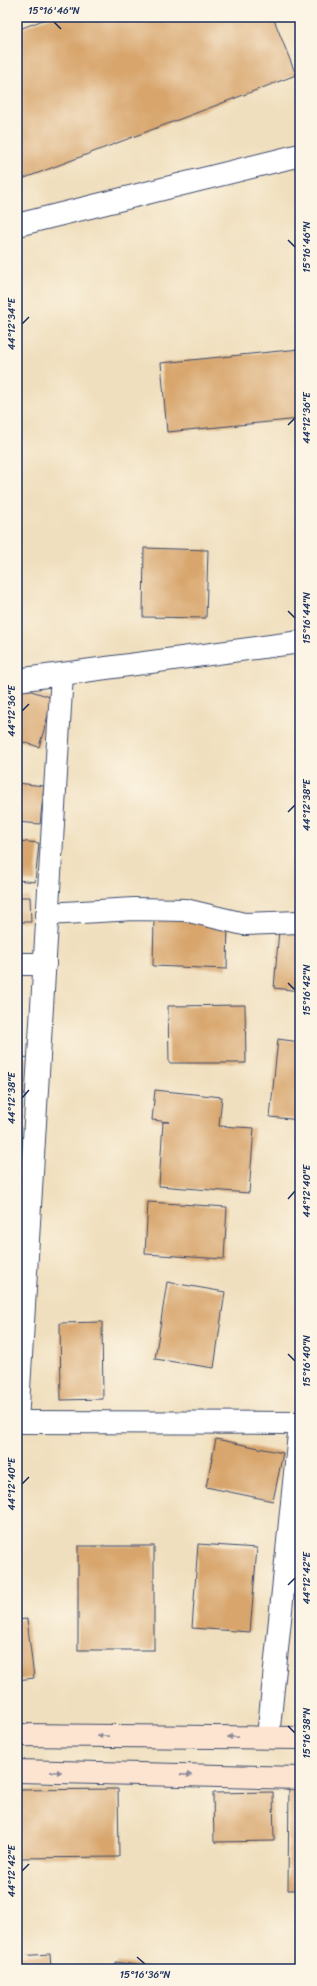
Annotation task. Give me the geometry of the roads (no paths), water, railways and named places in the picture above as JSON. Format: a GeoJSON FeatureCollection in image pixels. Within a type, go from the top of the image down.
{"type":"FeatureCollection","features":[{"type":"Feature","properties":{"kind":"street"},"geometry":{"type":"LineString","coordinates":[[17,225],[300,155]]}},
{"type":"Feature","properties":{"kind":"street"},"geometry":{"type":"LineString","coordinates":[[17,680],[300,642]]}},
{"type":"Feature","properties":{"kind":"street"},"geometry":{"type":"LineString","coordinates":[[62,674],[17,1422],[300,1424],[268,1737]]}},
{"type":"Feature","properties":{"kind":"street"},"geometry":{"type":"LineString","coordinates":[[47,914],[134,909],[185,910],[244,924],[300,922]]}},
{"type":"Feature","properties":{"kind":"street"},"geometry":{"type":"LineString","coordinates":[[17,964],[45,964]]}},
{"type":"Feature","properties":{"kind":"street"},"geometry":{"type":"LineString","coordinates":[[17,1735],[300,1738]]}},
{"type":"Feature","properties":{"kind":"street"},"geometry":{"type":"LineString","coordinates":[[17,1771],[300,1778]]}}]}
